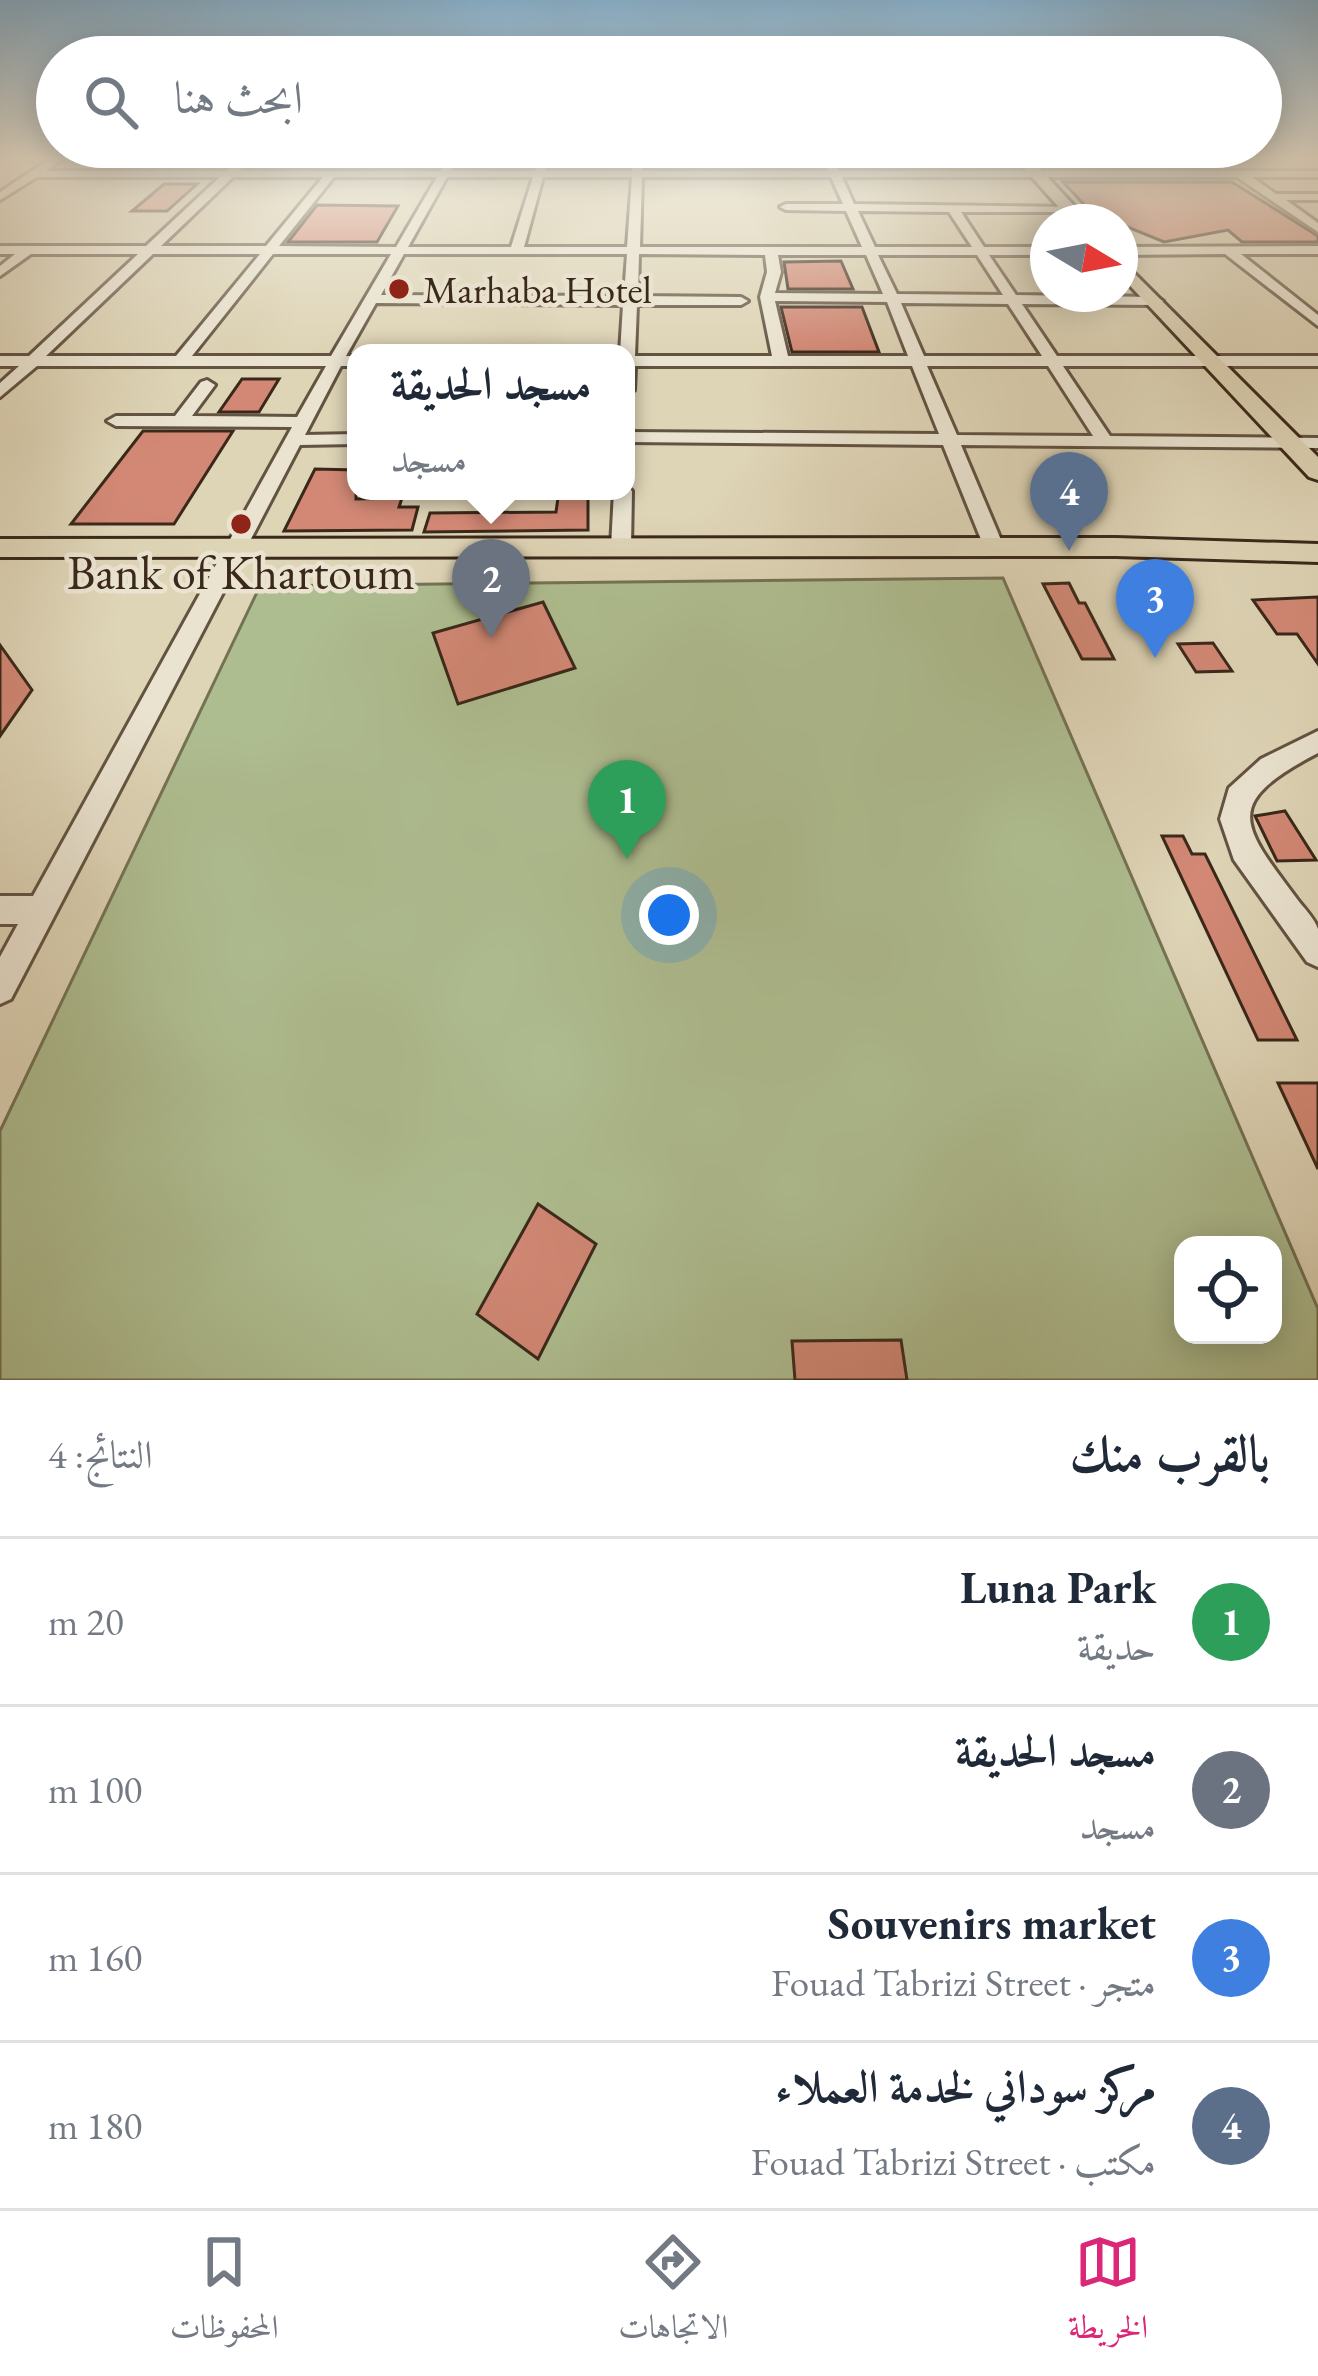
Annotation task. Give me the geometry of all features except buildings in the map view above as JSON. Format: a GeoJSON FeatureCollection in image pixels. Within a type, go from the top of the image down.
{"type":"FeatureCollection","features":[{"type":"Feature","properties":{"kind":"main road"},"geometry":{"type":"LineString","coordinates":[[1138,282],[1318,472]]}},
{"type":"Feature","properties":{"kind":"main road"},"geometry":{"type":"LineString","coordinates":[[1240,548],[1259,539],[1318,537]]}},
{"type":"Feature","properties":{"kind":"main road"},"geometry":{"type":"LineString","coordinates":[[0,548],[994,547],[1318,553]]}},
{"type":"Feature","properties":{"kind":"street"},"geometry":{"type":"LineString","coordinates":[[0,392],[183,221]]}},
{"type":"Feature","properties":{"kind":"street"},"geometry":{"type":"LineString","coordinates":[[179,361],[292,221]]}},
{"type":"Feature","properties":{"kind":"street"},"geometry":{"type":"LineString","coordinates":[[353,344],[371,299],[416,221]]}},
{"type":"Feature","properties":{"kind":"street"},"geometry":{"type":"LineString","coordinates":[[517,249],[525,221]]}},
{"type":"Feature","properties":{"kind":"street"},"geometry":{"type":"LineString","coordinates":[[628,344],[636,221]]}},
{"type":"Feature","properties":{"kind":"street"},"geometry":{"type":"LineString","coordinates":[[790,221],[799,250]]}},
{"type":"Feature","properties":{"kind":"street"},"geometry":{"type":"LineString","coordinates":[[855,221],[892,298],[994,547]]}},
{"type":"Feature","properties":{"kind":"street"},"geometry":{"type":"LineString","coordinates":[[960,221],[1103,438]]}},
{"type":"Feature","properties":{"kind":"street"},"geometry":{"type":"LineString","coordinates":[[0,272],[29,249]]}},
{"type":"Feature","properties":{"kind":"street"},"geometry":{"type":"LineString","coordinates":[[0,250],[1030,250]]}},
{"type":"Feature","properties":{"kind":"street"},"geometry":{"type":"LineString","coordinates":[[771,250],[775,272],[767,297],[782,361]]}},
{"type":"Feature","properties":{"kind":"street"},"geometry":{"type":"LineString","coordinates":[[1228,250],[1318,322]]}},
{"type":"Feature","properties":{"kind":"street"},"geometry":{"type":"LineString","coordinates":[[1138,251],[1318,250]]}},
{"type":"Feature","properties":{"kind":"street"},"geometry":{"type":"LineString","coordinates":[[767,297],[1156,301]]}},
{"type":"Feature","properties":{"kind":"street"},"geometry":{"type":"LineString","coordinates":[[371,299],[741,301]]}},
{"type":"Feature","properties":{"kind":"street"},"geometry":{"type":"LineString","coordinates":[[0,362],[346,361]]}},
{"type":"Feature","properties":{"kind":"street"},"geometry":{"type":"LineString","coordinates":[[0,988],[299,431],[346,361]]}},
{"type":"Feature","properties":{"kind":"street"},"geometry":{"type":"LineString","coordinates":[[635,361],[1318,361]]}},
{"type":"Feature","properties":{"kind":"street"},"geometry":{"type":"LineString","coordinates":[[179,422],[206,385]]}},
{"type":"Feature","properties":{"kind":"street"},"geometry":{"type":"LineString","coordinates":[[116,422],[179,422],[347,438]]}},
{"type":"Feature","properties":{"kind":"street"},"geometry":{"type":"LineString","coordinates":[[635,437],[949,436],[1318,443]]}},
{"type":"Feature","properties":{"kind":"street"},"geometry":{"type":"LineString","coordinates":[[621,547],[622,500]]}},
{"type":"Feature","properties":{"kind":"street"},"geometry":{"type":"LineString","coordinates":[[1318,741],[1303,744],[1270,766],[1238,796],[1234,819],[1244,851],[1318,952]]}},
{"type":"Feature","properties":{"kind":"street"},"geometry":{"type":"LineString","coordinates":[[0,910],[42,910]]}},
{"type":"Feature","properties":{"kind":"green space"},"geometry":{"type":"Polygon","coordinates":[[[1003,578],[1318,1309],[1318,1380],[0,1380],[0,1131],[260,586],[1003,578]]]}},
{"type":"Feature","properties":{"kind":"place","name":"Marhaba Hotel"},"geometry":{"type":"Point","coordinates":[399,289]}},
{"type":"Feature","properties":{"kind":"place","name":"Bank of Khartoum"},"geometry":{"type":"Point","coordinates":[241,524]}},
{"type":"Feature","properties":{"kind":"place","name":"مركز سوداني لخدمة العملاء"},"geometry":{"type":"Point","coordinates":[1069,551]}},
{"type":"Feature","properties":{"kind":"place","name":"مسجد الحديقة"},"geometry":{"type":"Point","coordinates":[491,638]}},
{"type":"Feature","properties":{"kind":"place","name":"Souvenirs market"},"geometry":{"type":"Point","coordinates":[1155,658]}},
{"type":"Feature","properties":{"kind":"place","name":"Luna Park"},"geometry":{"type":"Point","coordinates":[627,859]}}]}
